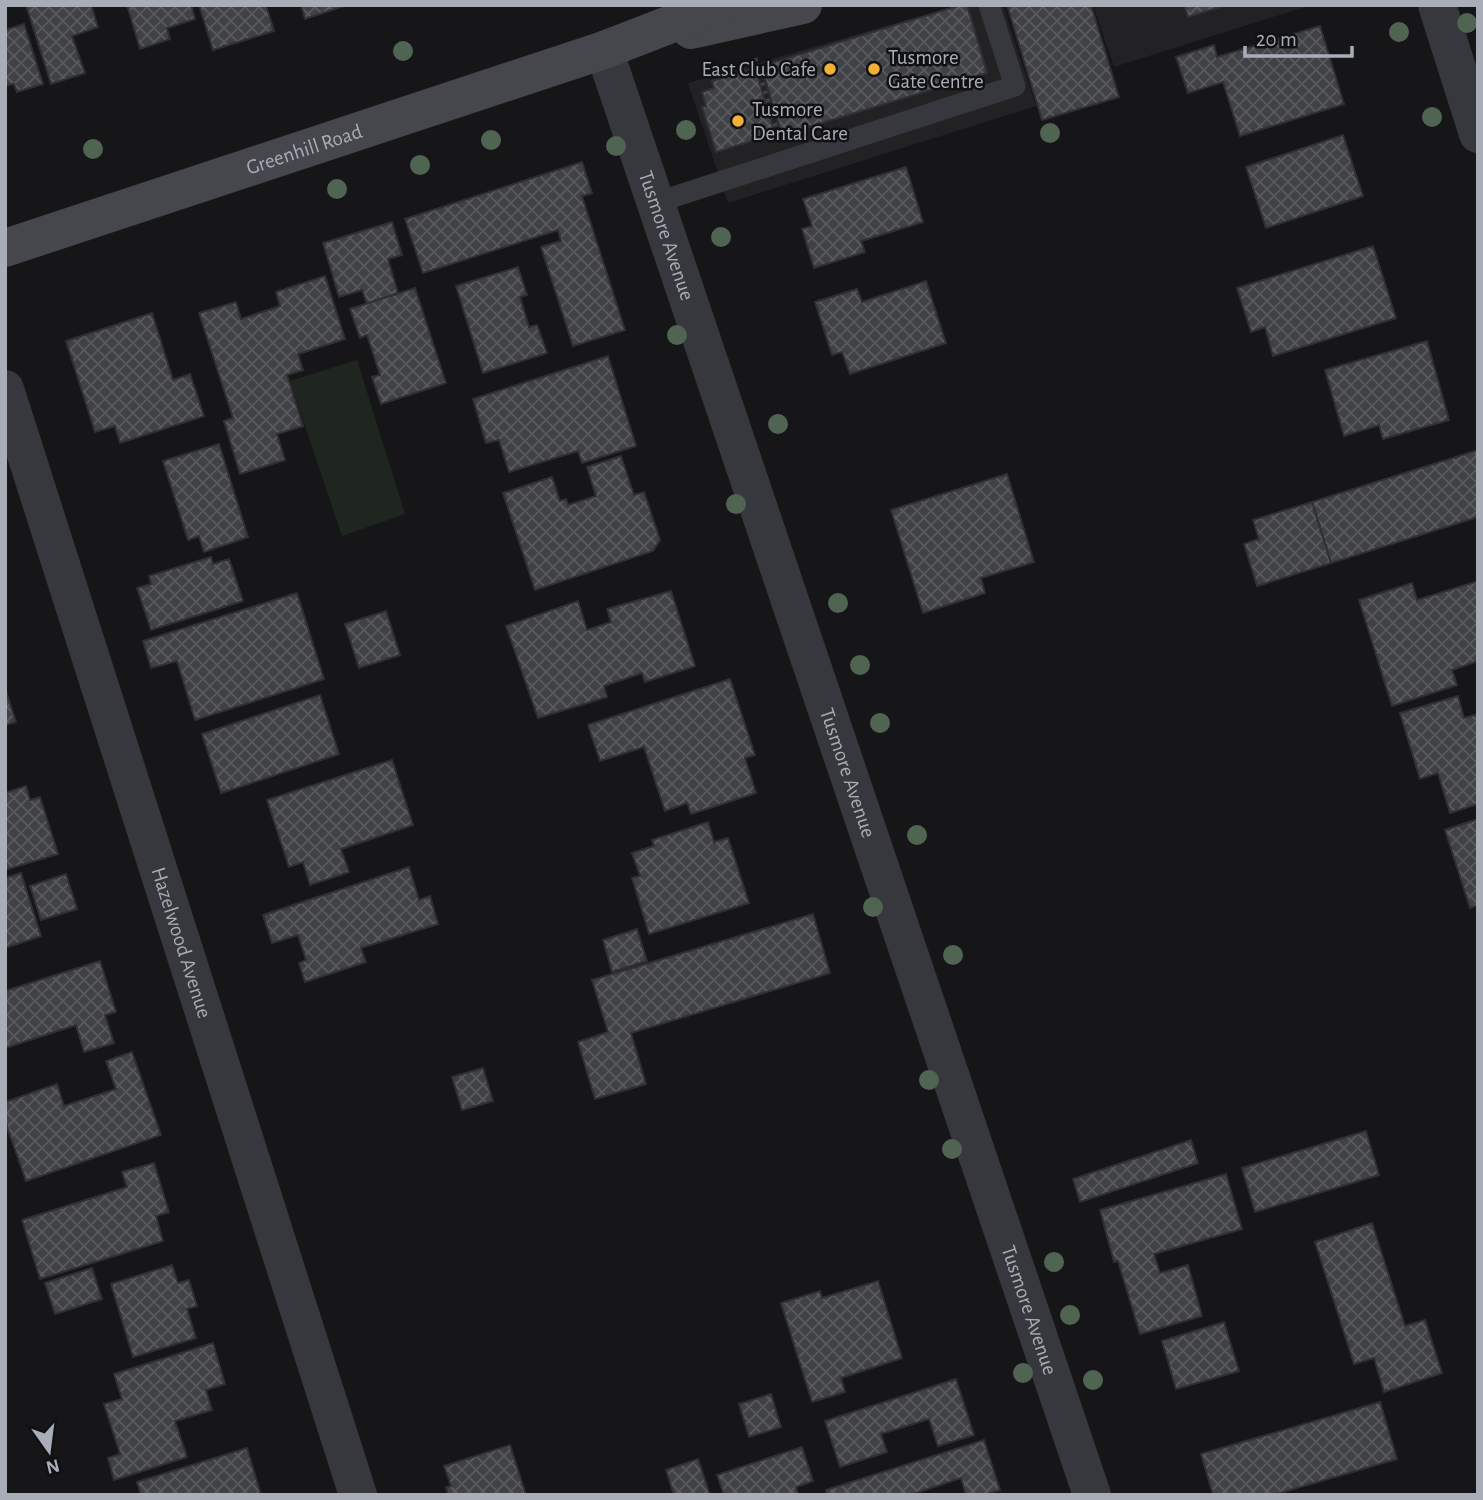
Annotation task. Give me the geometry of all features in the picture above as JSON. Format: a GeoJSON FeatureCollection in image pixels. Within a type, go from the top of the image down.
{"type":"FeatureCollection","features":[{"type":"Feature","properties":{"kind":"main road","name":"Greenhill Road"},"geometry":{"type":"LineString","coordinates":[[5,248],[604,50],[720,5]]}},
{"type":"Feature","properties":{"kind":"main road","name":"Greenhill Road"},"geometry":{"type":"LineString","coordinates":[[604,50],[803,5]]}},
{"type":"Feature","properties":{"kind":"street"},"geometry":{"type":"LineString","coordinates":[[1437,5],[1478,134]]}},
{"type":"Feature","properties":{"kind":"street","name":"Tusmore Avenue"},"geometry":{"type":"LineString","coordinates":[[604,50],[1092,1495]]}},
{"type":"Feature","properties":{"kind":"street","name":"Hazelwood Avenue"},"geometry":{"type":"LineString","coordinates":[[5,389],[358,1495]]}},
{"type":"Feature","properties":{"kind":"lane"},"geometry":{"type":"LineString","coordinates":[[655,203],[1015,86],[989,5]]}},
{"type":"Feature","properties":{"kind":"path"},"geometry":{"type":"LineString","coordinates":[[755,58],[780,139]]}},
{"type":"Feature","properties":{"kind":"shaded area"},"geometry":{"type":"Polygon","coordinates":[[[959,5],[1003,5],[1036,106],[728,203],[688,83],[959,5]]]}},
{"type":"Feature","properties":{"kind":"shaded area"},"geometry":{"type":"Polygon","coordinates":[[[1093,5],[1311,5],[1114,67],[1093,5]]]}},
{"type":"Feature","properties":{"kind":"shaded area"},"geometry":{"type":"Polygon","coordinates":[[[357,360],[405,514],[342,536],[290,381],[357,360]]]}},
{"type":"Feature","properties":{"kind":"building"},"geometry":{"type":"Polygon","coordinates":[[[26,5],[91,5],[98,27],[72,36],[85,73],[51,84],[26,5]]]}},
{"type":"Feature","properties":{"kind":"building"},"geometry":{"type":"Polygon","coordinates":[[[127,5],[191,5],[195,19],[167,28],[170,39],[140,49],[127,5]]]}},
{"type":"Feature","properties":{"kind":"building"},"geometry":{"type":"Polygon","coordinates":[[[199,5],[266,5],[274,31],[213,50],[199,5]]]}},
{"type":"Feature","properties":{"kind":"building"},"geometry":{"type":"Polygon","coordinates":[[[301,5],[347,5],[305,19],[301,5]]]}},
{"type":"Feature","properties":{"kind":"building"},"geometry":{"type":"Polygon","coordinates":[[[967,5],[987,73],[938,88],[917,19],[967,5]]]}},
{"type":"Feature","properties":{"kind":"building","name":"Tusmore Gate Centre"},"geometry":{"type":"Polygon","coordinates":[[[967,5],[987,73],[782,135],[761,66],[967,5]]]}},
{"type":"Feature","properties":{"kind":"building"},"geometry":{"type":"Polygon","coordinates":[[[1007,5],[1091,5],[1119,97],[1042,120],[1007,5]]]}},
{"type":"Feature","properties":{"kind":"building"},"geometry":{"type":"Polygon","coordinates":[[[1184,5],[1227,5],[1188,17],[1184,5]]]}},
{"type":"Feature","properties":{"kind":"building"},"geometry":{"type":"Polygon","coordinates":[[[24,24],[43,84],[17,92],[14,84],[5,86],[5,30],[24,24]]]}},
{"type":"Feature","properties":{"kind":"building"},"geometry":{"type":"Polygon","coordinates":[[[1320,26],[1344,104],[1240,136],[1223,82],[1188,93],[1176,57],[1214,45],[1217,57],[1320,26]]]}},
{"type":"Feature","properties":{"kind":"building","name":"Tusmore Dental Care"},"geometry":{"type":"Polygon","coordinates":[[[755,68],[775,134],[716,152],[702,107],[706,106],[702,92],[714,88],[712,81],[755,68]]]}},
{"type":"Feature","properties":{"kind":"building"},"geometry":{"type":"Polygon","coordinates":[[[1343,135],[1363,196],[1266,228],[1246,167],[1343,135]]]}},
{"type":"Feature","properties":{"kind":"building"},"geometry":{"type":"Polygon","coordinates":[[[582,162],[592,193],[582,196],[625,330],[573,346],[541,247],[561,241],[558,230],[423,273],[405,219],[582,162]]]}},
{"type":"Feature","properties":{"kind":"building"},"geometry":{"type":"Polygon","coordinates":[[[906,167],[923,222],[861,241],[865,252],[814,268],[802,229],[812,226],[803,199],[906,167]]]}},
{"type":"Feature","properties":{"kind":"building"},"geometry":{"type":"Polygon","coordinates":[[[392,222],[402,255],[388,259],[398,293],[367,304],[362,290],[339,297],[323,243],[392,222]]]}},
{"type":"Feature","properties":{"kind":"building"},"geometry":{"type":"Polygon","coordinates":[[[1373,246],[1396,318],[1273,356],[1265,327],[1251,332],[1237,288],[1373,246]]]}},
{"type":"Feature","properties":{"kind":"building"},"geometry":{"type":"Polygon","coordinates":[[[518,267],[527,295],[520,297],[529,327],[537,325],[547,353],[483,373],[456,286],[518,267]]]}},
{"type":"Feature","properties":{"kind":"building"},"geometry":{"type":"Polygon","coordinates":[[[325,276],[345,339],[298,354],[303,370],[287,375],[303,426],[277,434],[285,460],[240,474],[224,421],[233,418],[199,313],[236,302],[241,319],[280,306],[276,292],[325,276]]]}},
{"type":"Feature","properties":{"kind":"building"},"geometry":{"type":"Polygon","coordinates":[[[926,281],[946,343],[850,374],[842,352],[832,355],[815,302],[857,289],[862,302],[926,281]]]}},
{"type":"Feature","properties":{"kind":"building"},"geometry":{"type":"Polygon","coordinates":[[[415,288],[446,383],[381,404],[372,377],[380,375],[367,335],[360,338],[350,309],[415,288]]]}},
{"type":"Feature","properties":{"kind":"building"},"geometry":{"type":"Polygon","coordinates":[[[152,313],[173,380],[190,374],[204,416],[120,443],[115,426],[95,432],[66,341],[152,313]]]}},
{"type":"Feature","properties":{"kind":"building"},"geometry":{"type":"Polygon","coordinates":[[[1427,341],[1449,420],[1383,439],[1379,425],[1344,436],[1325,370],[1427,341]]]}},
{"type":"Feature","properties":{"kind":"building"},"geometry":{"type":"Polygon","coordinates":[[[608,356],[636,446],[582,463],[578,451],[509,472],[499,440],[486,443],[473,399],[608,356]]]}},
{"type":"Feature","properties":{"kind":"building"},"geometry":{"type":"Polygon","coordinates":[[[219,444],[248,537],[204,552],[199,536],[188,540],[163,461],[219,444]]]}},
{"type":"Feature","properties":{"kind":"building"},"geometry":{"type":"Polygon","coordinates":[[[1478,450],[1478,517],[1331,563],[1312,502],[1478,450]]]}},
{"type":"Feature","properties":{"kind":"building"},"geometry":{"type":"Polygon","coordinates":[[[621,456],[634,495],[644,492],[660,540],[653,551],[535,590],[503,493],[552,477],[560,501],[566,499],[568,505],[596,496],[587,467],[621,456]]]}},
{"type":"Feature","properties":{"kind":"building"},"geometry":{"type":"Polygon","coordinates":[[[1007,474],[1034,562],[981,578],[985,593],[923,613],[891,510],[1007,474]]]}},
{"type":"Feature","properties":{"kind":"building"},"geometry":{"type":"Polygon","coordinates":[[[1312,502],[1331,563],[1257,586],[1244,544],[1259,539],[1253,520],[1312,502]]]}},
{"type":"Feature","properties":{"kind":"building"},"geometry":{"type":"Polygon","coordinates":[[[211,557],[213,564],[229,559],[243,601],[151,630],[137,588],[151,584],[149,576],[211,557]]]}},
{"type":"Feature","properties":{"kind":"building"},"geometry":{"type":"Polygon","coordinates":[[[1478,581],[1478,661],[1452,670],[1457,685],[1392,706],[1359,600],[1412,583],[1417,600],[1478,581]]]}},
{"type":"Feature","properties":{"kind":"building"},"geometry":{"type":"Polygon","coordinates":[[[671,591],[695,666],[645,682],[642,673],[604,686],[607,697],[538,718],[506,626],[578,601],[587,630],[611,622],[607,609],[671,591]]]}},
{"type":"Feature","properties":{"kind":"building"},"geometry":{"type":"Polygon","coordinates":[[[297,593],[324,679],[195,720],[177,661],[151,668],[143,641],[297,593]]]}},
{"type":"Feature","properties":{"kind":"building"},"geometry":{"type":"Polygon","coordinates":[[[386,611],[400,655],[359,668],[345,624],[386,611]]]}},
{"type":"Feature","properties":{"kind":"building"},"geometry":{"type":"Polygon","coordinates":[[[730,679],[755,755],[745,758],[756,793],[691,814],[687,803],[665,811],[644,747],[600,761],[588,725],[730,679]]]}},
{"type":"Feature","properties":{"kind":"building"},"geometry":{"type":"Polygon","coordinates":[[[5,688],[16,722],[5,725],[5,688]]]}},
{"type":"Feature","properties":{"kind":"building"},"geometry":{"type":"Polygon","coordinates":[[[320,695],[339,754],[221,793],[202,734],[320,695]]]}},
{"type":"Feature","properties":{"kind":"building"},"geometry":{"type":"Polygon","coordinates":[[[1458,696],[1464,718],[1478,714],[1478,804],[1450,813],[1438,773],[1420,779],[1400,713],[1458,696]]]}},
{"type":"Feature","properties":{"kind":"building"},"geometry":{"type":"Polygon","coordinates":[[[392,760],[413,825],[341,849],[349,872],[310,885],[303,862],[289,867],[267,800],[392,760]]]}},
{"type":"Feature","properties":{"kind":"building"},"geometry":{"type":"Polygon","coordinates":[[[26,786],[30,800],[40,797],[58,854],[5,870],[5,793],[26,786]]]}},
{"type":"Feature","properties":{"kind":"building"},"geometry":{"type":"Polygon","coordinates":[[[1478,819],[1478,905],[1470,908],[1445,830],[1478,819]]]}},
{"type":"Feature","properties":{"kind":"building"},"geometry":{"type":"Polygon","coordinates":[[[708,822],[714,842],[728,838],[749,903],[649,934],[632,878],[640,876],[632,853],[654,846],[652,840],[708,822]]]}},
{"type":"Feature","properties":{"kind":"building"},"geometry":{"type":"Polygon","coordinates":[[[409,867],[419,900],[430,896],[438,924],[361,948],[366,962],[305,982],[299,963],[306,960],[298,935],[272,943],[263,915],[409,867]]]}},
{"type":"Feature","properties":{"kind":"building"},"geometry":{"type":"Polygon","coordinates":[[[21,873],[41,936],[5,948],[5,878],[21,873]]]}},
{"type":"Feature","properties":{"kind":"building"},"geometry":{"type":"Polygon","coordinates":[[[66,874],[77,909],[41,920],[30,886],[66,874]]]}},
{"type":"Feature","properties":{"kind":"building"},"geometry":{"type":"Polygon","coordinates":[[[813,914],[830,973],[631,1033],[646,1084],[595,1099],[578,1042],[608,1032],[592,980],[813,914]]]}},
{"type":"Feature","properties":{"kind":"building"},"geometry":{"type":"Polygon","coordinates":[[[637,929],[647,961],[612,972],[603,940],[637,929]]]}},
{"type":"Feature","properties":{"kind":"building"},"geometry":{"type":"Polygon","coordinates":[[[100,961],[116,1012],[105,1015],[114,1043],[84,1052],[76,1025],[5,1048],[5,991],[100,961]]]}},
{"type":"Feature","properties":{"kind":"building"},"geometry":{"type":"Polygon","coordinates":[[[132,1052],[161,1135],[26,1181],[5,1121],[5,1102],[57,1084],[64,1106],[116,1089],[106,1061],[132,1052]]]}},
{"type":"Feature","properties":{"kind":"building"},"geometry":{"type":"Polygon","coordinates":[[[483,1068],[493,1101],[462,1110],[452,1077],[483,1068]]]}},
{"type":"Feature","properties":{"kind":"building"},"geometry":{"type":"Polygon","coordinates":[[[1366,1131],[1379,1175],[1255,1212],[1242,1168],[1366,1131]]]}},
{"type":"Feature","properties":{"kind":"building"},"geometry":{"type":"Polygon","coordinates":[[[1191,1140],[1198,1163],[1080,1202],[1073,1179],[1191,1140]]]}},
{"type":"Feature","properties":{"kind":"building"},"geometry":{"type":"Polygon","coordinates":[[[154,1163],[169,1212],[156,1216],[163,1241],[40,1279],[22,1220],[127,1187],[122,1172],[154,1163]]]}},
{"type":"Feature","properties":{"kind":"building"},"geometry":{"type":"Polygon","coordinates":[[[1226,1174],[1242,1229],[1154,1254],[1160,1273],[1188,1265],[1202,1316],[1140,1334],[1118,1261],[1114,1262],[1100,1210],[1226,1174]]]}},
{"type":"Feature","properties":{"kind":"building"},"geometry":{"type":"Polygon","coordinates":[[[1372,1223],[1405,1326],[1425,1320],[1442,1373],[1384,1392],[1374,1358],[1354,1364],[1315,1242],[1372,1223]]]}},
{"type":"Feature","properties":{"kind":"building"},"geometry":{"type":"Polygon","coordinates":[[[172,1265],[178,1283],[189,1280],[197,1306],[187,1309],[196,1338],[133,1357],[111,1284],[172,1265]]]}},
{"type":"Feature","properties":{"kind":"building"},"geometry":{"type":"Polygon","coordinates":[[[92,1268],[102,1299],[55,1314],[45,1283],[92,1268]]]}},
{"type":"Feature","properties":{"kind":"building"},"geometry":{"type":"Polygon","coordinates":[[[878,1281],[902,1358],[841,1378],[845,1392],[812,1402],[781,1303],[820,1291],[822,1298],[878,1281]]]}},
{"type":"Feature","properties":{"kind":"building"},"geometry":{"type":"Polygon","coordinates":[[[1224,1322],[1239,1371],[1176,1389],[1162,1341],[1224,1322]]]}},
{"type":"Feature","properties":{"kind":"building"},"geometry":{"type":"Polygon","coordinates":[[[213,1343],[225,1384],[206,1390],[212,1410],[175,1421],[187,1457],[114,1480],[108,1458],[120,1454],[104,1404],[122,1399],[114,1374],[213,1343]]]}},
{"type":"Feature","properties":{"kind":"building"},"geometry":{"type":"Polygon","coordinates":[[[956,1379],[974,1435],[938,1446],[929,1419],[881,1434],[887,1452],[840,1467],[825,1421],[956,1379]]]}},
{"type":"Feature","properties":{"kind":"building"},"geometry":{"type":"Polygon","coordinates":[[[771,1394],[781,1427],[749,1437],[739,1404],[771,1394]]]}},
{"type":"Feature","properties":{"kind":"building"},"geometry":{"type":"Polygon","coordinates":[[[1380,1402],[1397,1459],[1273,1495],[1213,1495],[1201,1454],[1380,1402]]]}},
{"type":"Feature","properties":{"kind":"building"},"geometry":{"type":"Polygon","coordinates":[[[984,1440],[1000,1490],[983,1495],[966,1495],[961,1478],[910,1495],[827,1495],[826,1490],[984,1440]]]}},
{"type":"Feature","properties":{"kind":"building"},"geometry":{"type":"Polygon","coordinates":[[[510,1445],[526,1495],[448,1495],[446,1487],[451,1486],[444,1466],[510,1445]]]}},
{"type":"Feature","properties":{"kind":"building"},"geometry":{"type":"Polygon","coordinates":[[[802,1447],[813,1481],[796,1487],[798,1495],[724,1495],[717,1475],[802,1447]]]}},
{"type":"Feature","properties":{"kind":"building"},"geometry":{"type":"Polygon","coordinates":[[[247,1448],[261,1495],[141,1495],[137,1482],[247,1448]]]}},
{"type":"Feature","properties":{"kind":"building"},"geometry":{"type":"Polygon","coordinates":[[[698,1459],[710,1495],[674,1495],[666,1470],[698,1459]]]}},
{"type":"Feature","properties":{"kind":"place","name":"East Club Cafe"},"geometry":{"type":"Point","coordinates":[830,69]}},
{"type":"Feature","properties":{"kind":"place","name":"Tusmore Gate Centre"},"geometry":{"type":"Point","coordinates":[874,69]}},
{"type":"Feature","properties":{"kind":"place","name":"Tusmore Dental Care"},"geometry":{"type":"Point","coordinates":[738,121]}}]}
